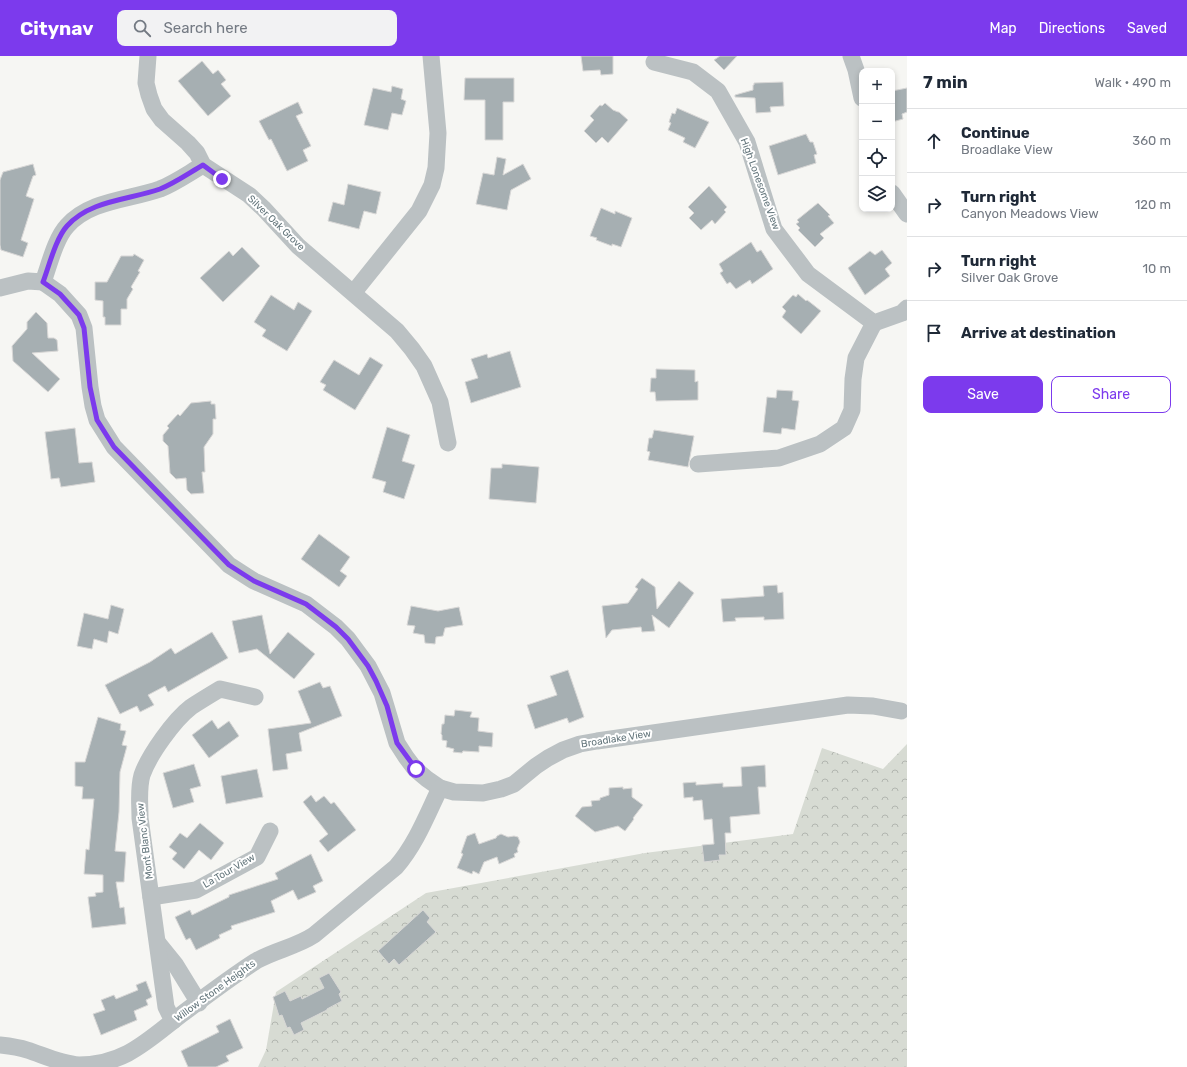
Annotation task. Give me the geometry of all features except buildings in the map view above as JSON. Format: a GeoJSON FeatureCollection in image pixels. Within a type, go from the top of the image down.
{"type":"FeatureCollection","features":[{"type":"Feature","properties":{"kind":"street","name":"Silver Oak Grove"},"geometry":{"type":"LineString","coordinates":[[148,56],[146,83],[154,109],[162,120],[188,142],[197,153],[203,165],[249,195],[278,222],[298,246],[397,330],[424,366],[440,402],[448,443]]}},
{"type":"Feature","properties":{"kind":"street"},"geometry":{"type":"LineString","coordinates":[[354,292],[419,211],[432,185],[436,168],[438,133],[431,56]]}},
{"type":"Feature","properties":{"kind":"street"},"geometry":{"type":"LineString","coordinates":[[851,56],[859,84]]}},
{"type":"Feature","properties":{"kind":"street","name":"High Lonesome View"},"geometry":{"type":"LineString","coordinates":[[654,62],[693,72],[718,90],[747,142],[774,229],[808,274],[874,323]]}},
{"type":"Feature","properties":{"kind":"street"},"geometry":{"type":"LineString","coordinates":[[0,288],[28,281],[43,282],[60,235],[77,217],[88,210],[99,205],[160,189],[203,165]]}},
{"type":"Feature","properties":{"kind":"street"},"geometry":{"type":"LineString","coordinates":[[895,197],[907,214]]}},
{"type":"Feature","properties":{"kind":"street","name":"Broadlake View"},"geometry":{"type":"LineString","coordinates":[[43,282],[60,294],[79,315],[84,328],[90,387],[97,420],[114,447],[229,565],[254,581],[306,604],[344,635],[359,652],[376,681],[387,706],[397,743],[416,769],[427,780],[440,788],[454,792],[470,793],[484,793],[501,789],[514,784],[548,758],[580,744],[597,740],[848,705],[873,706],[901,711]]}},
{"type":"Feature","properties":{"kind":"street"},"geometry":{"type":"LineString","coordinates":[[698,464],[780,458],[820,444],[844,428],[852,410],[853,379],[856,358],[874,323],[902,313],[907,308]]}},
{"type":"Feature","properties":{"kind":"street","name":"Mont Blanc View"},"geometry":{"type":"LineString","coordinates":[[173,1021],[166,1007],[140,818],[142,776],[146,764],[172,726],[190,708],[220,689],[254,698]]}},
{"type":"Feature","properties":{"kind":"street","name":"Willow Stone Heights"},"geometry":{"type":"LineString","coordinates":[[0,1045],[25,1050],[60,1062],[78,1065],[109,1061],[129,1054],[142,1046],[198,1002],[258,960],[303,942],[314,935],[396,867],[405,857],[412,845],[440,788]]}},
{"type":"Feature","properties":{"kind":"street","name":"La Tour View"},"geometry":{"type":"LineString","coordinates":[[151,897],[196,890],[257,857],[270,831]]}},
{"type":"Feature","properties":{"kind":"street"},"geometry":{"type":"LineString","coordinates":[[157,941],[175,964],[198,1002]]}},
{"type":"Feature","properties":{"kind":"green space"},"geometry":{"type":"Polygon","coordinates":[[[907,744],[907,1067],[258,1067],[266,1050],[276,992],[426,893],[645,853],[793,834],[822,748],[883,769],[907,744]]]}},
{"type":"Feature","properties":{"kind":"route"},"geometry":{"type":"LineString","coordinates":[[222,179],[203,165],[160,189],[99,205],[88,210],[77,217],[60,235],[43,282],[60,294],[79,315],[84,328],[90,387],[97,420],[114,447],[229,565],[242,575],[306,604],[322,615],[348,639],[359,652],[376,681],[387,706],[397,743],[416,769]]}}]}
